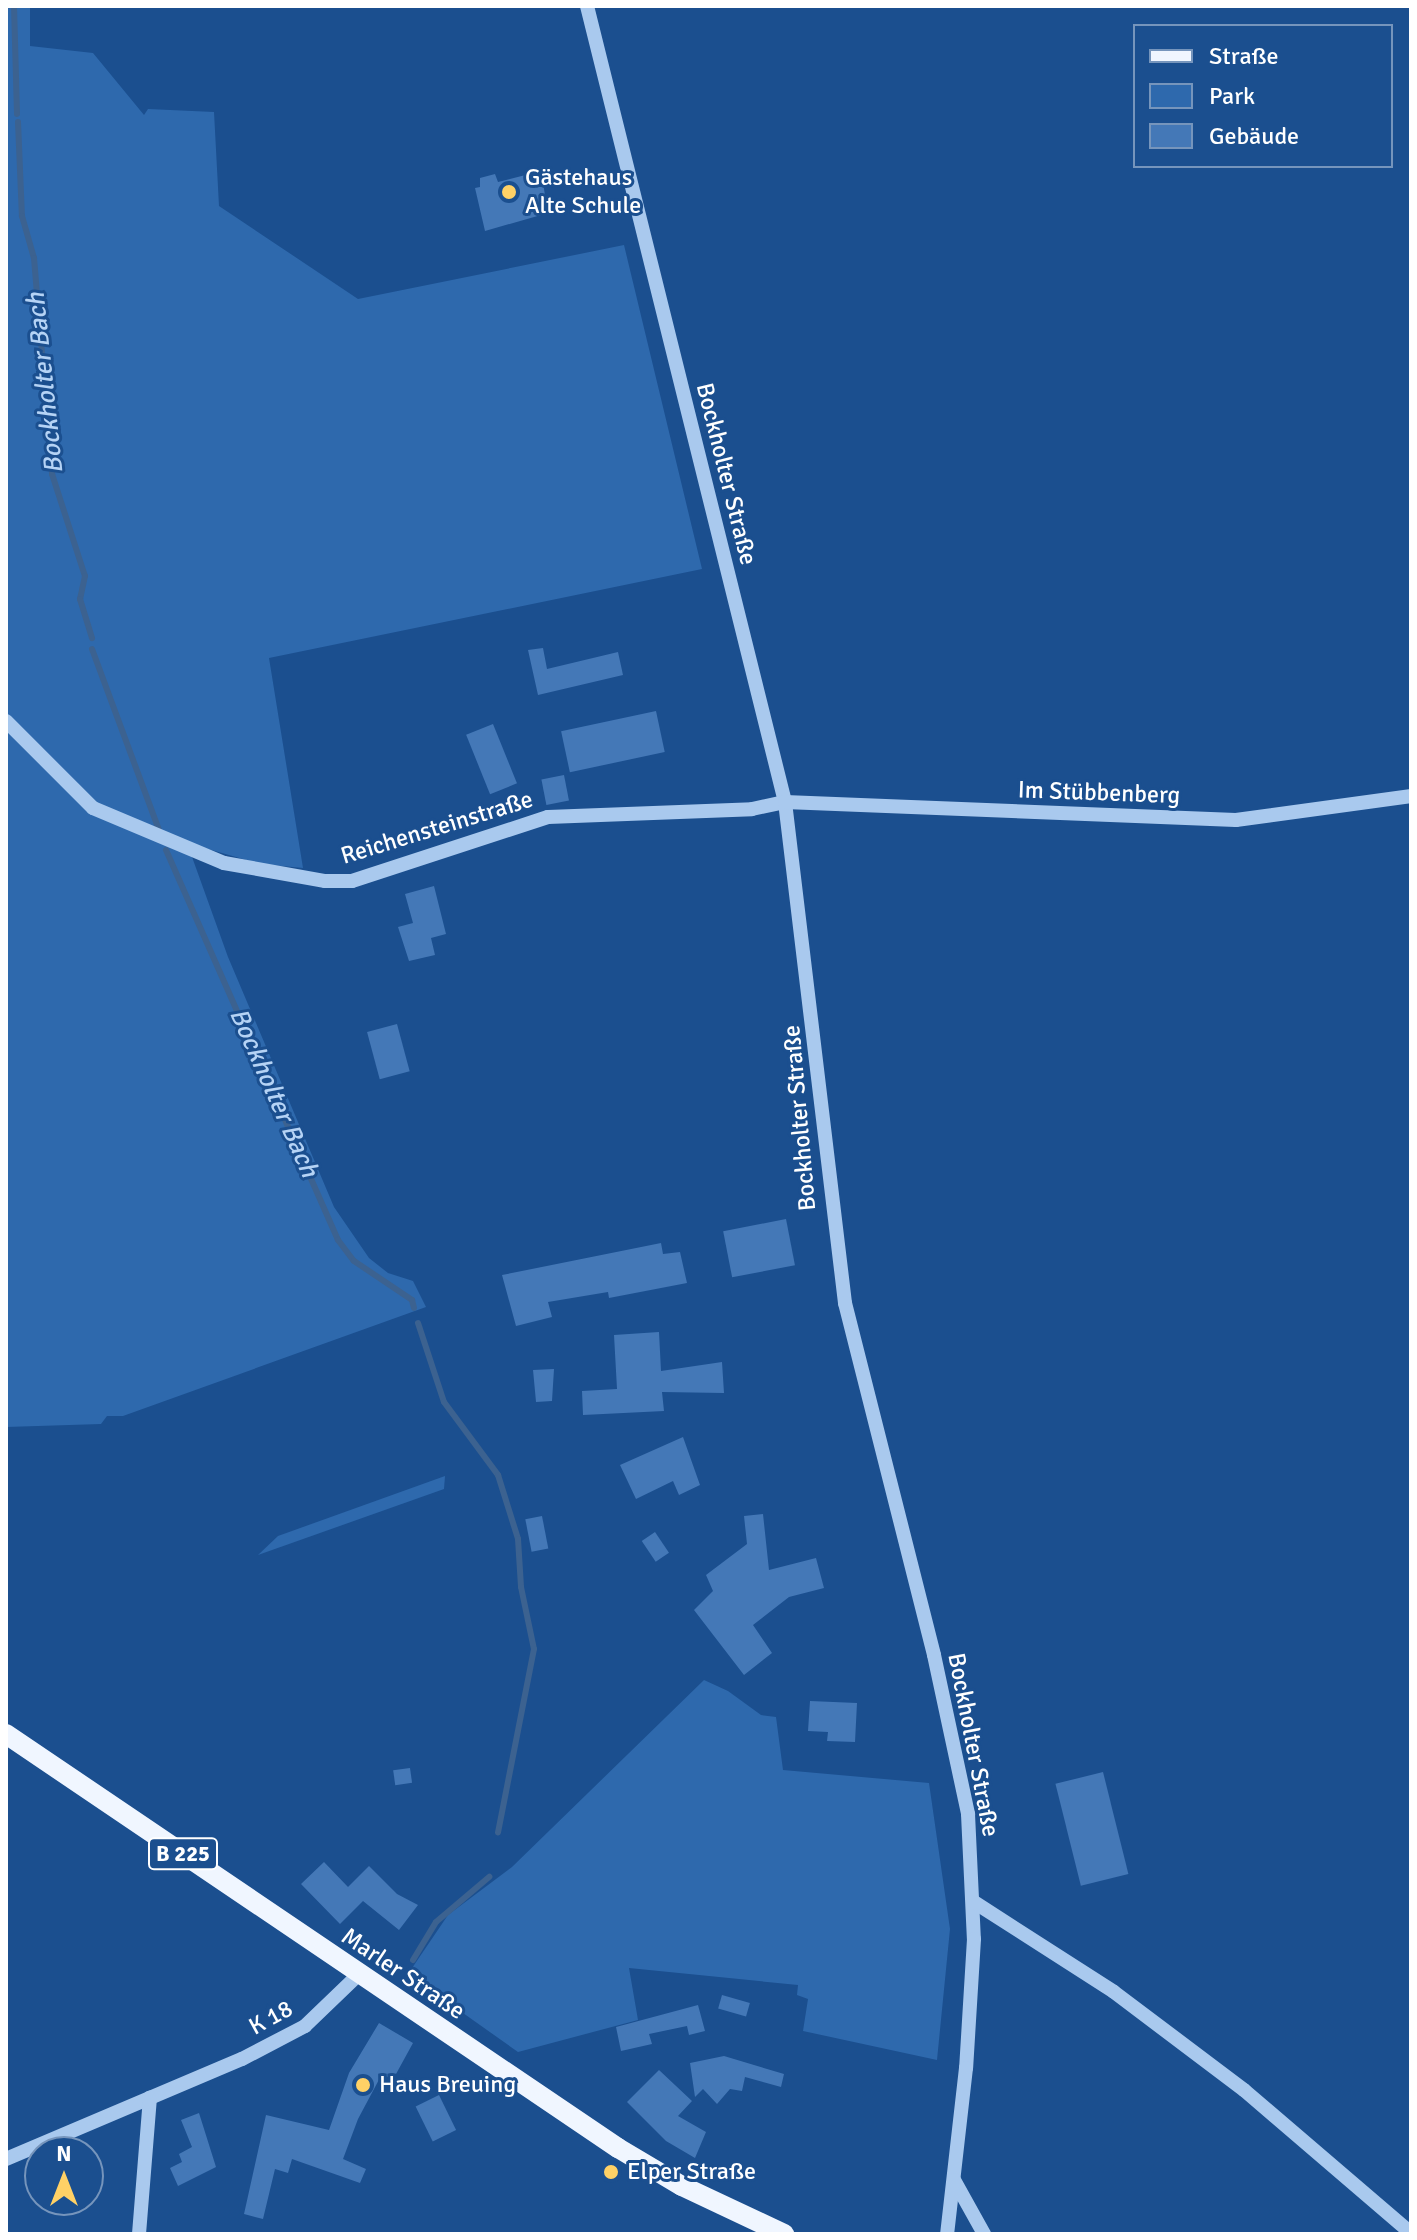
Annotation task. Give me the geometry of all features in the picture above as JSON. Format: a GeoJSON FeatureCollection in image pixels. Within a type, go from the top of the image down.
{"type":"FeatureCollection","features":[{"type":"Feature","properties":{"kind":"main road","name":"Marler Straße"},"geometry":{"type":"LineString","coordinates":[[6,1734],[618,2148],[768,2230],[784,2234]]}},
{"type":"Feature","properties":{"kind":"street","name":"Bockholter Straße"},"geometry":{"type":"LineString","coordinates":[[587,6],[785,802],[813,1015],[833,1235],[866,1393],[952,1734],[968,1814],[974,1902],[966,2068],[947,2234]]}},
{"type":"Feature","properties":{"kind":"street","name":"Reichensteinstraße"},"geometry":{"type":"LineString","coordinates":[[6,721],[93,808],[224,863],[298,879],[352,881],[548,817],[752,809],[785,802]]}},
{"type":"Feature","properties":{"kind":"street","name":"Im Stübbenberg"},"geometry":{"type":"LineString","coordinates":[[785,802],[1236,820],[1411,796]]}},
{"type":"Feature","properties":{"kind":"street"},"geometry":{"type":"LineString","coordinates":[[974,1902],[1114,1992],[1244,2090],[1411,2233]]}},
{"type":"Feature","properties":{"kind":"street","name":"K 18"},"geometry":{"type":"LineString","coordinates":[[6,2159],[192,2080],[305,2026],[358,1975]]}},
{"type":"Feature","properties":{"kind":"street"},"geometry":{"type":"LineString","coordinates":[[139,2234],[150,2097]]}},
{"type":"Feature","properties":{"kind":"street"},"geometry":{"type":"LineString","coordinates":[[954,2180],[984,2234]]}},
{"type":"Feature","properties":{"kind":"green space"},"geometry":{"type":"Polygon","coordinates":[[[6,6],[30,6],[30,46],[93,53],[144,115],[148,109],[214,112],[219,206],[358,299],[624,245],[702,569],[269,658],[303,868],[260,864],[187,843],[228,957],[334,1207],[369,1258],[388,1273],[413,1281],[426,1307],[123,1416],[107,1416],[101,1424],[6,1427],[6,6]]]}},
{"type":"Feature","properties":{"kind":"green space"},"geometry":{"type":"Polygon","coordinates":[[[445,1476],[444,1489],[258,1555],[278,1536],[445,1476]]]}},
{"type":"Feature","properties":{"kind":"green space"},"geometry":{"type":"Polygon","coordinates":[[[704,1680],[728,1691],[761,1715],[776,1717],[783,1770],[929,1783],[950,1929],[937,2060],[803,2031],[808,1999],[797,1995],[798,1985],[629,1968],[638,2020],[518,2052],[408,1974],[448,1915],[512,1867],[704,1680]]]}},
{"type":"Feature","properties":{"kind":"building"},"geometry":{"type":"Polygon","coordinates":[[[541,171],[548,213],[485,231],[475,188],[480,187],[480,178],[495,174],[498,182],[541,171]]]}},
{"type":"Feature","properties":{"kind":"building"},"geometry":{"type":"Polygon","coordinates":[[[543,648],[547,669],[618,652],[623,675],[538,695],[528,650],[543,648]]]}},
{"type":"Feature","properties":{"kind":"building"},"geometry":{"type":"Polygon","coordinates":[[[656,711],[665,752],[570,772],[561,731],[656,711]]]}},
{"type":"Feature","properties":{"kind":"building"},"geometry":{"type":"Polygon","coordinates":[[[493,724],[517,783],[490,794],[466,735],[493,724]]]}},
{"type":"Feature","properties":{"kind":"building"},"geometry":{"type":"Polygon","coordinates":[[[564,775],[569,801],[546,805],[541,779],[564,775]]]}},
{"type":"Feature","properties":{"kind":"building"},"geometry":{"type":"Polygon","coordinates":[[[434,886],[446,934],[431,938],[435,955],[409,961],[398,927],[413,923],[405,894],[434,886]]]}},
{"type":"Feature","properties":{"kind":"building"},"geometry":{"type":"Polygon","coordinates":[[[397,1024],[410,1071],[380,1079],[367,1032],[397,1024]]]}},
{"type":"Feature","properties":{"kind":"building"},"geometry":{"type":"Polygon","coordinates":[[[786,1219],[795,1265],[732,1277],[723,1231],[786,1219]]]}},
{"type":"Feature","properties":{"kind":"building"},"geometry":{"type":"Polygon","coordinates":[[[661,1243],[663,1254],[680,1252],[687,1283],[609,1298],[608,1292],[548,1302],[552,1317],[516,1326],[502,1275],[661,1243]]]}},
{"type":"Feature","properties":{"kind":"building"},"geometry":{"type":"Polygon","coordinates":[[[659,1332],[661,1371],[722,1362],[724,1393],[662,1392],[664,1411],[583,1415],[582,1391],[617,1389],[614,1335],[659,1332]]]}},
{"type":"Feature","properties":{"kind":"building"},"geometry":{"type":"Polygon","coordinates":[[[554,1369],[552,1401],[536,1402],[533,1370],[554,1369]]]}},
{"type":"Feature","properties":{"kind":"building"},"geometry":{"type":"Polygon","coordinates":[[[683,1437],[700,1485],[679,1495],[673,1481],[636,1499],[620,1465],[683,1437]]]}},
{"type":"Feature","properties":{"kind":"building"},"geometry":{"type":"Polygon","coordinates":[[[763,1514],[769,1570],[816,1558],[824,1588],[789,1597],[753,1625],[772,1653],[744,1675],[694,1610],[713,1591],[706,1575],[747,1544],[744,1516],[763,1514]]]}},
{"type":"Feature","properties":{"kind":"building"},"geometry":{"type":"Polygon","coordinates":[[[542,1516],[548,1548],[532,1552],[525,1519],[542,1516]]]}},
{"type":"Feature","properties":{"kind":"building"},"geometry":{"type":"Polygon","coordinates":[[[655,1532],[669,1553],[656,1562],[642,1541],[655,1532]]]}},
{"type":"Feature","properties":{"kind":"building"},"geometry":{"type":"Polygon","coordinates":[[[810,1701],[857,1703],[855,1742],[827,1741],[828,1732],[808,1731],[810,1701]]]}},
{"type":"Feature","properties":{"kind":"building"},"geometry":{"type":"Polygon","coordinates":[[[410,1768],[412,1783],[395,1785],[393,1770],[410,1768]]]}},
{"type":"Feature","properties":{"kind":"building"},"geometry":{"type":"Polygon","coordinates":[[[1103,1772],[1128,1874],[1081,1886],[1055,1784],[1103,1772]]]}},
{"type":"Feature","properties":{"kind":"building"},"geometry":{"type":"Polygon","coordinates":[[[324,1862],[348,1887],[369,1866],[397,1894],[418,1905],[399,1930],[363,1901],[340,1924],[301,1884],[324,1862]]]}},
{"type":"Feature","properties":{"kind":"building"},"geometry":{"type":"Polygon","coordinates":[[[722,1995],[750,2003],[746,2016],[718,2008],[722,1995]]]}},
{"type":"Feature","properties":{"kind":"building"},"geometry":{"type":"Polygon","coordinates":[[[698,2005],[705,2031],[689,2035],[687,2026],[649,2034],[652,2044],[621,2051],[616,2027],[698,2005]]]}},
{"type":"Feature","properties":{"kind":"building"},"geometry":{"type":"Polygon","coordinates":[[[379,2023],[413,2043],[391,2079],[382,2074],[358,2119],[343,2159],[366,2169],[360,2183],[292,2159],[288,2173],[275,2169],[263,2219],[244,2214],[266,2115],[329,2130],[349,2073],[379,2023]]]}},
{"type":"Feature","properties":{"kind":"building"},"geometry":{"type":"Polygon","coordinates":[[[724,2056],[784,2074],[781,2087],[745,2077],[742,2091],[730,2089],[717,2104],[703,2089],[695,2097],[690,2063],[724,2056]]]}},
{"type":"Feature","properties":{"kind":"building"},"geometry":{"type":"Polygon","coordinates":[[[659,2070],[692,2101],[678,2116],[706,2132],[695,2158],[666,2141],[627,2102],[659,2070]]]}},
{"type":"Feature","properties":{"kind":"building"},"geometry":{"type":"Polygon","coordinates":[[[439,2095],[456,2130],[433,2141],[416,2106],[439,2095]]]}},
{"type":"Feature","properties":{"kind":"building"},"geometry":{"type":"Polygon","coordinates":[[[199,2113],[216,2167],[178,2186],[170,2168],[182,2162],[179,2154],[192,2147],[181,2120],[199,2113]]]}},
{"type":"Feature","properties":{"kind":"waterway","name":"Bockholter Bach"},"geometry":{"type":"LineString","coordinates":[[14,6],[17,114]]}},
{"type":"Feature","properties":{"kind":"waterway","name":"Bockholter Bach"},"geometry":{"type":"LineString","coordinates":[[18,122],[22,216],[34,258],[52,474],[85,576],[80,599],[92,638]]}},
{"type":"Feature","properties":{"kind":"waterway","name":"Bockholter Bach"},"geometry":{"type":"LineString","coordinates":[[92,649],[160,833]]}},
{"type":"Feature","properties":{"kind":"waterway","name":"Bockholter Bach"},"geometry":{"type":"LineString","coordinates":[[166,850],[338,1240],[354,1261],[412,1300],[414,1308]]}},
{"type":"Feature","properties":{"kind":"waterway","name":"Bockholter Bach"},"geometry":{"type":"LineString","coordinates":[[418,1323],[444,1402],[498,1475],[518,1539],[521,1587],[534,1649],[498,1833]]}},
{"type":"Feature","properties":{"kind":"waterway","name":"Bockholter Bach"},"geometry":{"type":"LineString","coordinates":[[413,1960],[436,1922],[489,1877]]}},
{"type":"Feature","properties":{"kind":"place","name":"Gästehaus Alte Schule"},"geometry":{"type":"Point","coordinates":[509,192]}},
{"type":"Feature","properties":{"kind":"place","name":"Haus Breuing"},"geometry":{"type":"Point","coordinates":[363,2085]}},
{"type":"Feature","properties":{"kind":"place","name":"Elper Straße"},"geometry":{"type":"Point","coordinates":[611,2172]}}]}
